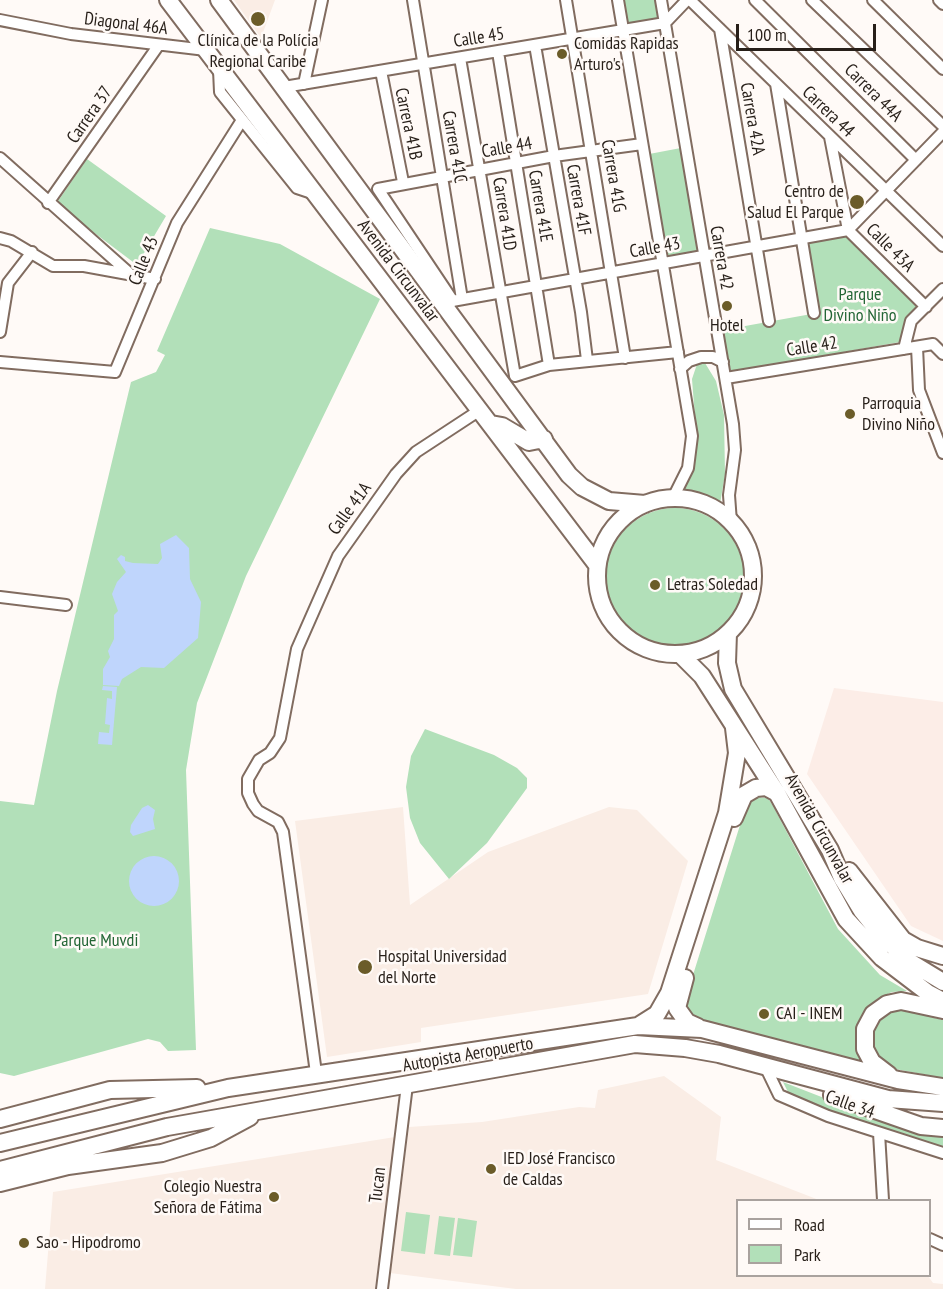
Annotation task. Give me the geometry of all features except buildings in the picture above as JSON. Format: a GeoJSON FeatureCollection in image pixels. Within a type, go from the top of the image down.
{"type":"FeatureCollection","features":[{"type":"Feature","properties":{"kind":"highway","name":"Avenida Circunvalar"},"geometry":{"type":"LineString","coordinates":[[168,0],[597,565]]}},
{"type":"Feature","properties":{"kind":"highway","name":"Avenida Circunvalar"},"geometry":{"type":"LineString","coordinates":[[219,0],[295,90],[452,301],[511,383],[544,440],[569,475],[582,487],[609,501],[645,504]]}},
{"type":"Feature","properties":{"kind":"highway"},"geometry":{"type":"LineString","coordinates":[[490,424],[502,426],[529,442],[544,440]]}},
{"type":"Feature","properties":{"kind":"highway"},"geometry":{"type":"LineString","coordinates":[[673,498],[704,504],[731,522],[747,548],[753,578],[746,608],[728,633],[707,648],[681,655],[646,650],[617,630],[600,600],[597,565],[608,535],[624,517],[645,504],[673,498]]}},
{"type":"Feature","properties":{"kind":"highway","name":"Avenida Circunvalar"},"geometry":{"type":"LineString","coordinates":[[728,633],[727,663],[733,689],[830,850],[842,878],[862,911],[882,936],[910,962],[943,982]]}},
{"type":"Feature","properties":{"kind":"highway","name":"Avenida Circunvalar"},"geometry":{"type":"LineString","coordinates":[[681,655],[702,676],[777,792],[846,919],[882,958],[928,993],[943,1001]]}},
{"type":"Feature","properties":{"kind":"highway"},"geometry":{"type":"LineString","coordinates":[[638,1026],[657,1014],[669,993],[727,813],[737,753],[733,724]]}},
{"type":"Feature","properties":{"kind":"highway"},"geometry":{"type":"LineString","coordinates":[[702,1029],[687,1022],[680,1016],[677,1008],[738,806],[744,795],[756,788],[766,787],[777,792]]}},
{"type":"Feature","properties":{"kind":"highway"},"geometry":{"type":"LineString","coordinates":[[830,850],[903,940],[917,948],[943,956]]}},
{"type":"Feature","properties":{"kind":"highway"},"geometry":{"type":"LineString","coordinates":[[898,1080],[882,1071],[867,1056],[864,1033],[870,1019],[882,1007],[895,1002],[911,1002],[943,1010]]}},
{"type":"Feature","properties":{"kind":"highway","name":"Autopista Aeropuerto"},"geometry":{"type":"LineString","coordinates":[[0,1143],[59,1126],[228,1088],[638,1026],[702,1029],[898,1080],[943,1087]]}},
{"type":"Feature","properties":{"kind":"highway","name":"Autopista Aeropuerto"},"geometry":{"type":"LineString","coordinates":[[0,1170],[167,1127],[635,1044],[685,1048],[764,1064],[888,1099],[943,1103]]}},
{"type":"Feature","properties":{"kind":"highway"},"geometry":{"type":"LineString","coordinates":[[786,1072],[855,1104],[921,1126],[943,1128]]}},
{"type":"Feature","properties":{"kind":"highway"},"geometry":{"type":"LineString","coordinates":[[0,1119],[110,1090],[228,1088]]}},
{"type":"Feature","properties":{"kind":"highway"},"geometry":{"type":"LineString","coordinates":[[0,1183],[59,1168],[162,1153],[211,1138],[259,1112]]}},
{"type":"Feature","properties":{"kind":"street"},"geometry":{"type":"LineString","coordinates":[[295,90],[322,0]]}},
{"type":"Feature","properties":{"kind":"street","name":"Carrera 41C"},"geometry":{"type":"LineString","coordinates":[[413,0],[443,176],[452,301]]}},
{"type":"Feature","properties":{"kind":"street","name":"Carrera 41G"},"geometry":{"type":"LineString","coordinates":[[566,0],[613,272],[625,358]]}},
{"type":"Feature","properties":{"kind":"street"},"geometry":{"type":"LineString","coordinates":[[618,0],[692,436],[691,455],[682,484],[673,498]]}},
{"type":"Feature","properties":{"kind":"street","name":"Carrera 42"},"geometry":{"type":"LineString","coordinates":[[661,0],[726,378],[735,450],[729,495],[731,522]]}},
{"type":"Feature","properties":{"kind":"street"},"geometry":{"type":"LineString","coordinates":[[665,23],[688,0]]}},
{"type":"Feature","properties":{"kind":"street","name":"Carrera 44"},"geometry":{"type":"LineString","coordinates":[[688,0],[943,246]]}},
{"type":"Feature","properties":{"kind":"street","name":"Carrera 44A"},"geometry":{"type":"LineString","coordinates":[[755,0],[916,160]]}},
{"type":"Feature","properties":{"kind":"street"},"geometry":{"type":"LineString","coordinates":[[812,0],[942,134],[848,230]]}},
{"type":"Feature","properties":{"kind":"street"},"geometry":{"type":"LineString","coordinates":[[873,0],[943,69]]}},
{"type":"Feature","properties":{"kind":"street"},"geometry":{"type":"LineString","coordinates":[[939,0],[943,4]]}},
{"type":"Feature","properties":{"kind":"street","name":"Diagonal 46A"},"geometry":{"type":"LineString","coordinates":[[0,20],[61,33],[206,50]]}},
{"type":"Feature","properties":{"kind":"street","name":"Calle 45"},"geometry":{"type":"LineString","coordinates":[[295,90],[381,71],[665,23]]}},
{"type":"Feature","properties":{"kind":"street"},"geometry":{"type":"LineString","coordinates":[[177,47],[186,35],[186,24]]}},
{"type":"Feature","properties":{"kind":"street","name":"Carrera 42A"},"geometry":{"type":"LineString","coordinates":[[720,29],[769,321]]}},
{"type":"Feature","properties":{"kind":"street","name":"Carrera 41F"},"geometry":{"type":"LineString","coordinates":[[536,45],[576,279],[587,360]]}},
{"type":"Feature","properties":{"kind":"street","name":"Carrera 37"},"geometry":{"type":"LineString","coordinates":[[48,203],[158,46]]}},
{"type":"Feature","properties":{"kind":"street","name":"Carrera 41E"},"geometry":{"type":"LineString","coordinates":[[498,52],[549,365]]}},
{"type":"Feature","properties":{"kind":"street","name":"Carrera 41D"},"geometry":{"type":"LineString","coordinates":[[460,58],[500,293],[511,383]]}},
{"type":"Feature","properties":{"kind":"street"},"geometry":{"type":"LineString","coordinates":[[218,67],[220,93],[297,188],[316,194]]}},
{"type":"Feature","properties":{"kind":"street","name":"Carrera 41B"},"geometry":{"type":"LineString","coordinates":[[381,71],[403,183]]}},
{"type":"Feature","properties":{"kind":"street"},"geometry":{"type":"LineString","coordinates":[[776,84],[814,313]]}},
{"type":"Feature","properties":{"kind":"street","name":"Calle 43"},"geometry":{"type":"LineString","coordinates":[[0,362],[115,372],[177,222],[242,120]]}},
{"type":"Feature","properties":{"kind":"street","name":"Calle 43A"},"geometry":{"type":"LineString","coordinates":[[830,136],[848,230],[926,307]]}},
{"type":"Feature","properties":{"kind":"street","name":"Calle 44"},"geometry":{"type":"LineString","coordinates":[[452,301],[378,189],[554,156],[642,144]]}},
{"type":"Feature","properties":{"kind":"street"},"geometry":{"type":"LineString","coordinates":[[0,158],[128,272]]}},
{"type":"Feature","properties":{"kind":"street","name":"Calle 43"},"geometry":{"type":"LineString","coordinates":[[452,301],[848,230]]}},
{"type":"Feature","properties":{"kind":"street"},"geometry":{"type":"LineString","coordinates":[[0,238],[32,252],[53,266],[84,266],[128,272],[155,279]]}},
{"type":"Feature","properties":{"kind":"street"},"geometry":{"type":"LineString","coordinates":[[0,332],[9,283],[32,252]]}},
{"type":"Feature","properties":{"kind":"street"},"geometry":{"type":"LineString","coordinates":[[904,349],[911,321],[943,290]]}},
{"type":"Feature","properties":{"kind":"street","name":"Calle 42"},"geometry":{"type":"LineString","coordinates":[[726,378],[933,344],[943,354]]}},
{"type":"Feature","properties":{"kind":"street"},"geometry":{"type":"LineString","coordinates":[[917,347],[915,362],[919,390],[943,453]]}},
{"type":"Feature","properties":{"kind":"street"},"geometry":{"type":"LineString","coordinates":[[511,383],[549,365],[678,352]]}},
{"type":"Feature","properties":{"kind":"street"},"geometry":{"type":"LineString","coordinates":[[680,369],[689,361],[700,357],[712,357],[723,362]]}},
{"type":"Feature","properties":{"kind":"street","name":"Calle 41A"},"geometry":{"type":"LineString","coordinates":[[316,1073],[284,832],[278,822],[258,811],[248,793],[248,779],[259,760],[270,753],[280,738],[294,663],[321,588],[338,556],[396,474],[416,452],[480,410]]}},
{"type":"Feature","properties":{"kind":"street"},"geometry":{"type":"LineString","coordinates":[[0,597],[66,605]]}},
{"type":"Feature","properties":{"kind":"street","name":"Calle 34"},"geometry":{"type":"LineString","coordinates":[[764,1064],[779,1095],[879,1133],[943,1153]]}},
{"type":"Feature","properties":{"kind":"street","name":"Tucan"},"geometry":{"type":"LineString","coordinates":[[382,1289],[407,1085]]}},
{"type":"Feature","properties":{"kind":"street"},"geometry":{"type":"LineString","coordinates":[[879,1133],[883,1199]]}},
{"type":"Feature","properties":{"kind":"shaded area","name":"Clínica de la Polícia Regional Caribe"},"geometry":{"type":"Polygon","coordinates":[[[234,0],[275,0],[261,38],[234,0]]]}},
{"type":"Feature","properties":{"kind":"shaded area"},"geometry":{"type":"Polygon","coordinates":[[[834,688],[943,702],[943,941],[911,926],[807,774],[834,688]]]}},
{"type":"Feature","properties":{"kind":"shaded area"},"geometry":{"type":"Polygon","coordinates":[[[403,807],[410,905],[488,852],[609,807],[637,810],[688,861],[648,994],[421,1028],[421,1042],[327,1057],[295,821],[403,807]]]}},
{"type":"Feature","properties":{"kind":"shaded area"},"geometry":{"type":"Polygon","coordinates":[[[664,1076],[721,1117],[716,1160],[816,1199],[736,1199],[736,1277],[929,1277],[933,1283],[943,1284],[943,1289],[516,1289],[390,1273],[409,1127],[482,1122],[579,1107],[595,1108],[598,1090],[664,1076]]]}},
{"type":"Feature","properties":{"kind":"shaded area","name":"Colegio Nuestra Señora de Fátima"},"geometry":{"type":"Polygon","coordinates":[[[395,1137],[375,1289],[45,1289],[53,1192],[395,1137]]]}},
{"type":"Feature","properties":{"kind":"green space"},"geometry":{"type":"Polygon","coordinates":[[[618,0],[660,0],[665,23],[624,30],[618,0]]]}},
{"type":"Feature","properties":{"kind":"green space"},"geometry":{"type":"Polygon","coordinates":[[[686,147],[704,256],[662,263],[644,155],[686,147]]]}},
{"type":"Feature","properties":{"kind":"green space"},"geometry":{"type":"Polygon","coordinates":[[[87,159],[166,216],[137,265],[56,204],[87,159]]]}},
{"type":"Feature","properties":{"kind":"green space","name":"Parque Muvdi"},"geometry":{"type":"Polygon","coordinates":[[[210,228],[280,244],[380,299],[246,576],[197,703],[186,770],[196,1050],[168,1051],[160,1042],[148,1039],[14,1076],[0,1073],[0,801],[34,805],[57,691],[131,382],[156,372],[165,355],[157,351],[210,228]]]}},
{"type":"Feature","properties":{"kind":"green space","name":"Parque Divino Niño"},"geometry":{"type":"Polygon","coordinates":[[[849,235],[924,308],[900,342],[731,372],[723,330],[817,313],[806,244],[849,235]]]}},
{"type":"Feature","properties":{"kind":"green space"},"geometry":{"type":"Polygon","coordinates":[[[705,363],[716,381],[724,415],[725,474],[720,504],[703,495],[683,491],[694,468],[697,443],[692,379],[697,364],[705,363]]]}},
{"type":"Feature","properties":{"kind":"green space"},"geometry":{"type":"Polygon","coordinates":[[[675,508],[701,513],[724,528],[739,551],[744,577],[739,603],[724,626],[701,641],[675,646],[649,641],[626,626],[611,603],[606,577],[611,551],[626,528],[649,513],[675,508]]]}},
{"type":"Feature","properties":{"kind":"green space"},"geometry":{"type":"Polygon","coordinates":[[[425,729],[494,755],[517,768],[527,778],[527,788],[487,843],[449,879],[420,843],[410,818],[406,787],[411,756],[425,729]]]}},
{"type":"Feature","properties":{"kind":"green space"},"geometry":{"type":"Polygon","coordinates":[[[756,797],[768,798],[773,806],[838,929],[880,975],[907,991],[892,992],[877,999],[866,1011],[866,1067],[700,1022],[686,1007],[687,994],[746,806],[756,797]]]}},
{"type":"Feature","properties":{"kind":"green space"},"geometry":{"type":"Polygon","coordinates":[[[900,1009],[943,1020],[943,1078],[890,1068],[876,1054],[872,1035],[875,1027],[886,1014],[900,1009]]]}},
{"type":"Feature","properties":{"kind":"green space"},"geometry":{"type":"Polygon","coordinates":[[[783,1082],[855,1110],[943,1135],[943,1147],[833,1114],[789,1094],[783,1082]]]}},
{"type":"Feature","properties":{"kind":"green space"},"geometry":{"type":"Polygon","coordinates":[[[406,1212],[430,1215],[425,1254],[401,1251],[406,1212]]]}},
{"type":"Feature","properties":{"kind":"green space"},"geometry":{"type":"Polygon","coordinates":[[[439,1216],[455,1218],[450,1256],[434,1254],[439,1216]]]}},
{"type":"Feature","properties":{"kind":"green space"},"geometry":{"type":"Polygon","coordinates":[[[458,1218],[477,1221],[472,1257],[453,1255],[458,1218]]]}},
{"type":"Feature","properties":{"kind":"water"},"geometry":{"type":"Polygon","coordinates":[[[176,535],[189,548],[190,579],[201,602],[198,638],[164,668],[141,667],[122,679],[119,686],[103,685],[103,669],[110,657],[108,651],[114,639],[114,615],[118,611],[112,594],[117,582],[126,572],[117,559],[121,555],[125,557],[125,561],[133,563],[158,564],[162,558],[160,544],[176,535]]]}},
{"type":"Feature","properties":{"kind":"water"},"geometry":{"type":"Polygon","coordinates":[[[103,686],[117,687],[112,745],[98,744],[99,732],[109,733],[110,725],[105,724],[107,698],[112,699],[112,691],[102,690],[103,686]]]}},
{"type":"Feature","properties":{"kind":"water"},"geometry":{"type":"Polygon","coordinates":[[[148,805],[155,810],[153,819],[155,829],[133,836],[130,832],[131,825],[142,808],[148,805]]]}},
{"type":"Feature","properties":{"kind":"water"},"geometry":{"type":"Polygon","coordinates":[[[154,856],[172,863],[179,881],[172,899],[154,906],[136,899],[129,881],[136,863],[154,856]]]}},
{"type":"Feature","properties":{"kind":"place","name":"Clínica de la Polícia Regional Caribe"},"geometry":{"type":"Point","coordinates":[258,19]}},
{"type":"Feature","properties":{"kind":"place","name":"Comidas Rapidas Arturo's"},"geometry":{"type":"Point","coordinates":[562,54]}},
{"type":"Feature","properties":{"kind":"place","name":"Centro de Salud El Parque"},"geometry":{"type":"Point","coordinates":[857,202]}},
{"type":"Feature","properties":{"kind":"place","name":"Hotel"},"geometry":{"type":"Point","coordinates":[727,306]}},
{"type":"Feature","properties":{"kind":"place","name":"Parroquia Divino Niño"},"geometry":{"type":"Point","coordinates":[850,414]}},
{"type":"Feature","properties":{"kind":"place","name":"Letras Soledad"},"geometry":{"type":"Point","coordinates":[655,585]}},
{"type":"Feature","properties":{"kind":"place","name":"Hospital Universidad del Norte"},"geometry":{"type":"Point","coordinates":[365,967]}},
{"type":"Feature","properties":{"kind":"place","name":"CAI - INEM"},"geometry":{"type":"Point","coordinates":[764,1014]}},
{"type":"Feature","properties":{"kind":"place","name":"IED José Francisco de Caldas"},"geometry":{"type":"Point","coordinates":[491,1169]}},
{"type":"Feature","properties":{"kind":"place","name":"Colegio Nuestra Señora de Fátima"},"geometry":{"type":"Point","coordinates":[274,1197]}},
{"type":"Feature","properties":{"kind":"place","name":"Sao - Hipodromo"},"geometry":{"type":"Point","coordinates":[24,1243]}}]}
